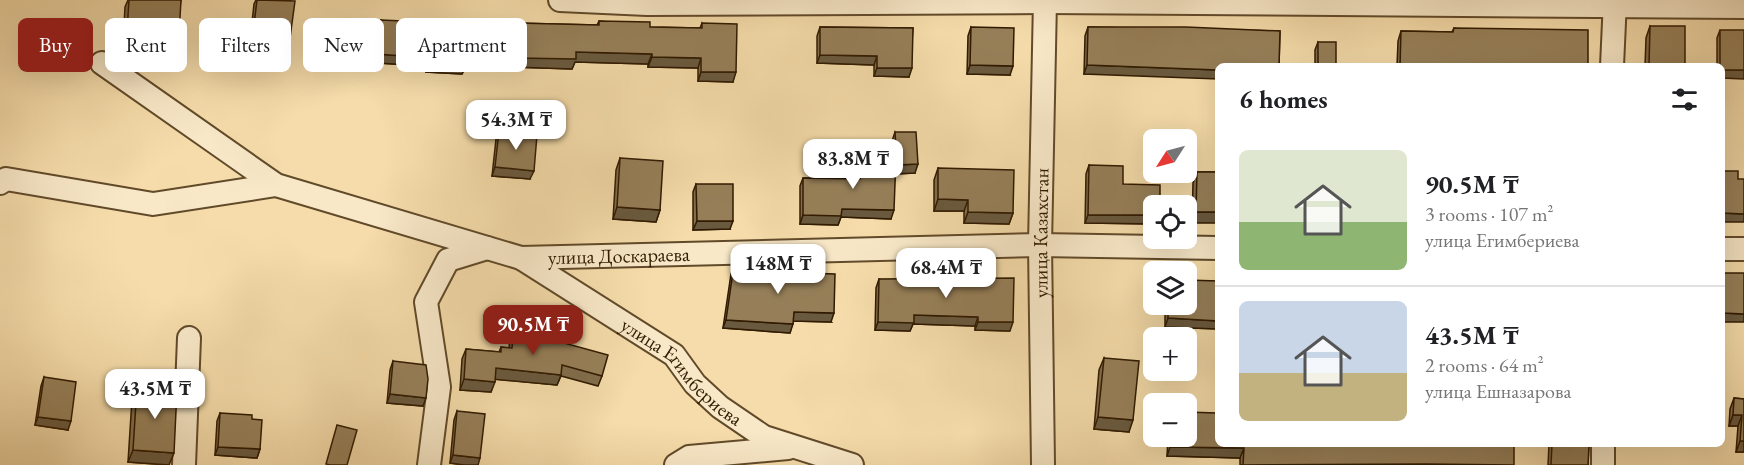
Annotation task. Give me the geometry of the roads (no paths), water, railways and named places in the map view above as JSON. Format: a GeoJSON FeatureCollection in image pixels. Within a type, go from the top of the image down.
{"type":"FeatureCollection","features":[{"type":"Feature","properties":{"kind":"street"},"geometry":{"type":"LineString","coordinates":[[560,0],[647,4],[1045,1],[1615,3],[1744,7]]}},
{"type":"Feature","properties":{"kind":"street","name":"улица Казахстан"},"geometry":{"type":"LineString","coordinates":[[1043,465],[1040,245],[1045,1]]}},
{"type":"Feature","properties":{"kind":"street"},"geometry":{"type":"LineString","coordinates":[[1612,63],[1615,3]]}},
{"type":"Feature","properties":{"kind":"street","name":"улица Доскараева"},"geometry":{"type":"LineString","coordinates":[[102,63],[276,185],[521,258],[1040,245],[1215,248]]}},
{"type":"Feature","properties":{"kind":"street"},"geometry":{"type":"LineString","coordinates":[[0,183],[6,179],[153,204],[276,185]]}},
{"type":"Feature","properties":{"kind":"street"},"geometry":{"type":"LineString","coordinates":[[429,465],[438,387],[426,303],[448,260],[487,248]]}},
{"type":"Feature","properties":{"kind":"street"},"geometry":{"type":"LineString","coordinates":[[1725,249],[1744,249]]}},
{"type":"Feature","properties":{"kind":"street","name":"улица Егимбериева"},"geometry":{"type":"LineString","coordinates":[[521,258],[674,355],[695,384],[720,407],[764,437],[852,465]]}},
{"type":"Feature","properties":{"kind":"street"},"geometry":{"type":"LineString","coordinates":[[184,465],[189,338]]}},
{"type":"Feature","properties":{"kind":"street"},"geometry":{"type":"LineString","coordinates":[[676,465],[689,457],[742,454],[798,447]]}},
{"type":"Feature","properties":{"kind":"street"},"geometry":{"type":"LineString","coordinates":[[1603,447],[1603,465]]}},
{"type":"Feature","properties":{"kind":"street"},"geometry":{"type":"LineString","coordinates":[[742,454],[766,459],[778,465]]}}]}
